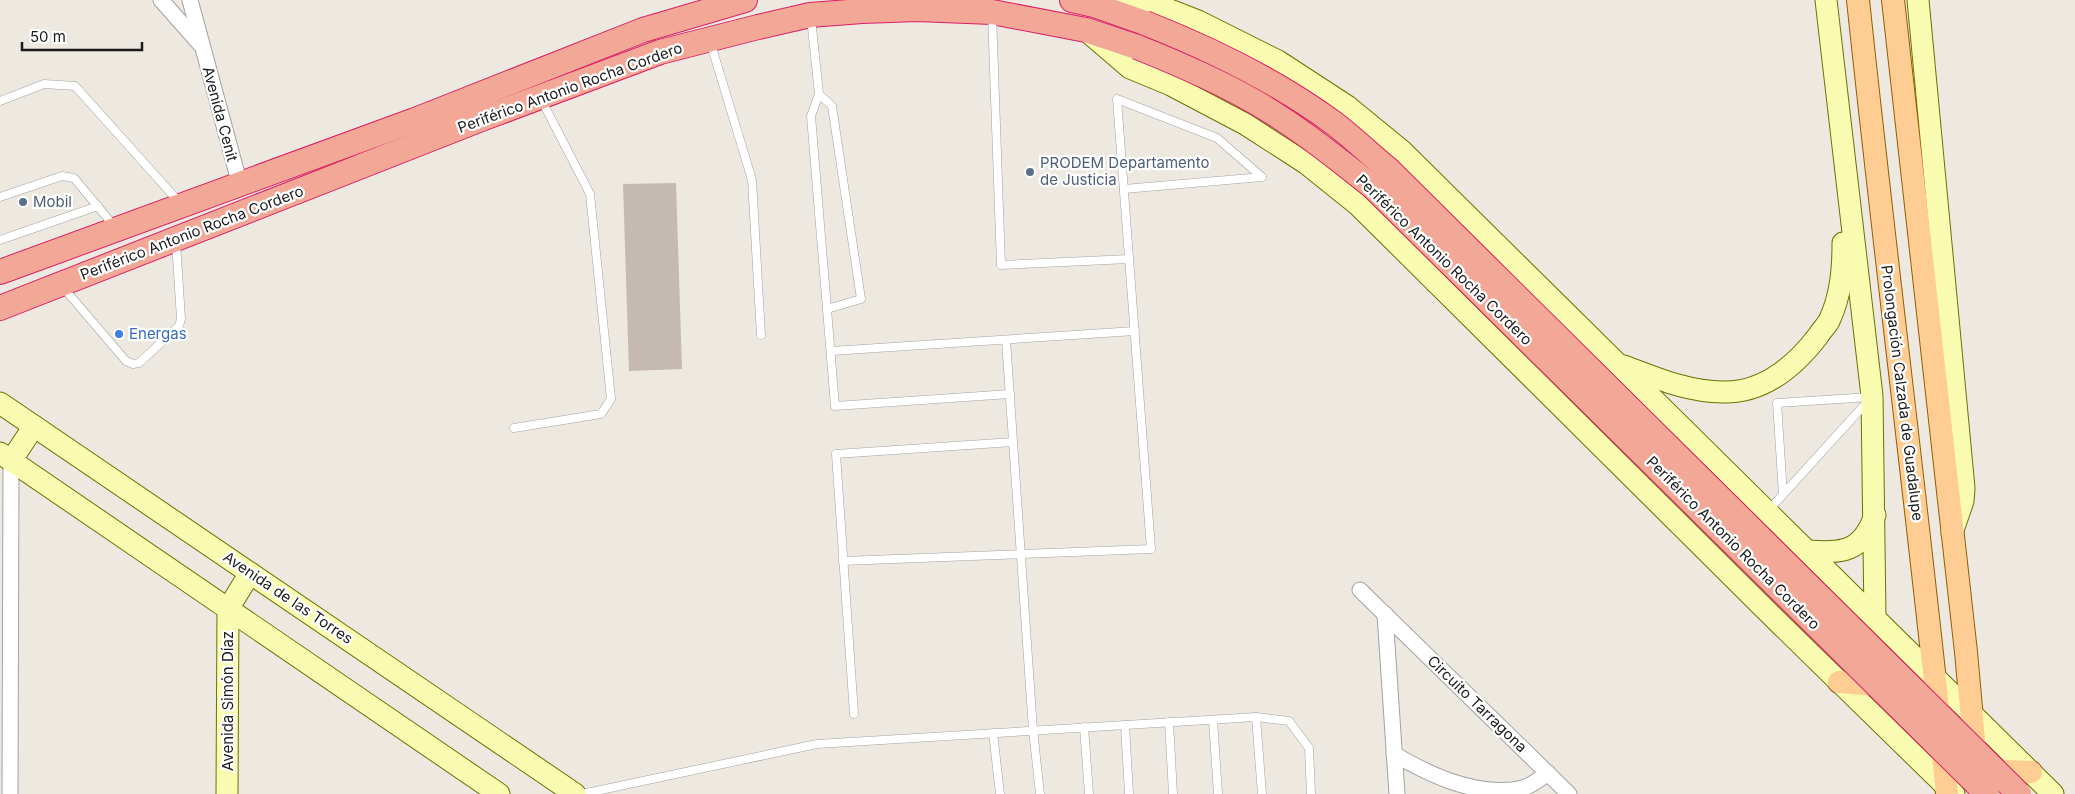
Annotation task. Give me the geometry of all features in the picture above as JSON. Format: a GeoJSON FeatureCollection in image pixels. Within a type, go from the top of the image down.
{"type":"FeatureCollection","features":[{"type":"Feature","properties":{"kind":"highway","name":"Periférico Antonio Rocha Cordero"},"geometry":{"type":"LineString","coordinates":[[0,272],[415,120],[643,30],[745,0]]}},
{"type":"Feature","properties":{"kind":"highway","name":"Periférico Antonio Rocha Cordero"},"geometry":{"type":"LineString","coordinates":[[1082,2],[1145,23],[1190,41],[1268,80],[1334,124],[1388,169],[2019,794]]}},
{"type":"Feature","properties":{"kind":"highway","name":"Periférico Antonio Rocha Cordero"},"geometry":{"type":"LineString","coordinates":[[0,308],[660,52],[810,15],[917,9],[992,12],[1086,30],[1180,64],[1256,102],[1320,145],[1373,187],[1980,788]]}},
{"type":"Feature","properties":{"kind":"main road"},"geometry":{"type":"LineString","coordinates":[[1826,0],[1872,396],[1875,618]]}},
{"type":"Feature","properties":{"kind":"main road","name":"Prolongación Calzada de Guadalupe"},"geometry":{"type":"LineString","coordinates":[[1858,0],[1884,246],[1949,792]]}},
{"type":"Feature","properties":{"kind":"main road"},"geometry":{"type":"LineString","coordinates":[[1893,0],[1980,788]]}},
{"type":"Feature","properties":{"kind":"main road"},"geometry":{"type":"LineString","coordinates":[[1918,0],[1964,488],[1963,502],[1952,533]]}},
{"type":"Feature","properties":{"kind":"main road"},"geometry":{"type":"LineString","coordinates":[[1082,2],[1152,3],[1198,21],[1278,61],[1347,106],[1402,152],[1766,512],[1936,676],[2053,794]]}},
{"type":"Feature","properties":{"kind":"main road"},"geometry":{"type":"LineString","coordinates":[[1086,30],[1130,68],[1172,85],[1245,124],[1307,164],[1358,205],[1949,792],[1962,778],[1980,788]]}},
{"type":"Feature","properties":{"kind":"main road"},"geometry":{"type":"LineString","coordinates":[[1616,362],[1677,385],[1724,392],[1749,388],[1778,376],[1805,354],[1829,321],[1842,276],[1845,165]]}},
{"type":"Feature","properties":{"kind":"main road","name":"Avenida de las Torres"},"geometry":{"type":"LineString","coordinates":[[0,403],[576,794]]}},
{"type":"Feature","properties":{"kind":"main road"},"geometry":{"type":"LineString","coordinates":[[34,426],[6,457],[499,794]]}},
{"type":"Feature","properties":{"kind":"main road"},"geometry":{"type":"LineString","coordinates":[[1807,551],[1833,552],[1852,548],[1869,532],[1875,513]]}},
{"type":"Feature","properties":{"kind":"main road"},"geometry":{"type":"LineString","coordinates":[[228,609],[250,573]]}},
{"type":"Feature","properties":{"kind":"main road"},"geometry":{"type":"LineString","coordinates":[[1780,624],[1810,634],[1821,634],[1832,630],[1845,613],[1847,602],[1845,592],[1835,579]]}},
{"type":"Feature","properties":{"kind":"main road","name":"Avenida Simón Díaz"},"geometry":{"type":"LineString","coordinates":[[227,794],[228,609]]}},
{"type":"Feature","properties":{"kind":"main road"},"geometry":{"type":"LineString","coordinates":[[1839,682],[1882,687],[1899,686],[1936,676],[1954,664],[1966,652]]}},
{"type":"Feature","properties":{"kind":"main road"},"geometry":{"type":"LineString","coordinates":[[1980,788],[1996,772],[2031,772]]}},
{"type":"Feature","properties":{"kind":"street","name":"Avenida Cenit"},"geometry":{"type":"LineString","coordinates":[[161,0],[200,44]]}},
{"type":"Feature","properties":{"kind":"street","name":"Avenida Cenit"},"geometry":{"type":"LineString","coordinates":[[190,0],[200,44],[240,185]]}},
{"type":"Feature","properties":{"kind":"street"},"geometry":{"type":"LineString","coordinates":[[6,457],[10,794]]}},
{"type":"Feature","properties":{"kind":"street","name":"Circuito Tarragona"},"geometry":{"type":"LineString","coordinates":[[1360,590],[1569,794]]}},
{"type":"Feature","properties":{"kind":"street"},"geometry":{"type":"LineString","coordinates":[[1385,614],[1397,794]]}},
{"type":"Feature","properties":{"kind":"street"},"geometry":{"type":"LineString","coordinates":[[1394,754],[1425,772],[1476,790],[1502,792],[1527,787],[1548,773]]}},
{"type":"Feature","properties":{"kind":"lane"},"geometry":{"type":"LineString","coordinates":[[992,12],[1001,265],[1129,259]]}},
{"type":"Feature","properties":{"kind":"lane"},"geometry":{"type":"LineString","coordinates":[[810,15],[819,94],[811,116],[836,406],[1010,394]]}},
{"type":"Feature","properties":{"kind":"lane"},"geometry":{"type":"LineString","coordinates":[[710,40],[752,180],[761,335]]}},
{"type":"Feature","properties":{"kind":"lane"},"geometry":{"type":"LineString","coordinates":[[0,101],[44,84],[75,86],[182,206]]}},
{"type":"Feature","properties":{"kind":"lane"},"geometry":{"type":"LineString","coordinates":[[819,94],[832,106],[861,300],[827,309]]}},
{"type":"Feature","properties":{"kind":"lane"},"geometry":{"type":"LineString","coordinates":[[514,428],[601,414],[611,400],[590,194],[540,97]]}},
{"type":"Feature","properties":{"kind":"lane"},"geometry":{"type":"LineString","coordinates":[[843,561],[1151,549],[1117,99],[1217,138],[1262,177],[1124,188]]}},
{"type":"Feature","properties":{"kind":"lane"},"geometry":{"type":"LineString","coordinates":[[0,197],[62,176],[74,178],[117,230]]}},
{"type":"Feature","properties":{"kind":"lane"},"geometry":{"type":"LineString","coordinates":[[0,240],[98,206]]}},
{"type":"Feature","properties":{"kind":"lane"},"geometry":{"type":"LineString","coordinates":[[60,285],[126,361],[133,364],[139,363],[179,326],[181,319],[176,239]]}},
{"type":"Feature","properties":{"kind":"lane"},"geometry":{"type":"LineString","coordinates":[[831,352],[1135,331]]}},
{"type":"Feature","properties":{"kind":"lane"},"geometry":{"type":"LineString","coordinates":[[1006,340],[1032,730],[1040,794]]}},
{"type":"Feature","properties":{"kind":"lane"},"geometry":{"type":"LineString","coordinates":[[1783,494],[1777,404],[1872,396]]}},
{"type":"Feature","properties":{"kind":"lane"},"geometry":{"type":"LineString","coordinates":[[1766,512],[1872,396]]}},
{"type":"Feature","properties":{"kind":"lane"},"geometry":{"type":"LineString","coordinates":[[854,714],[836,454],[1013,442]]}},
{"type":"Feature","properties":{"kind":"lane"},"geometry":{"type":"LineString","coordinates":[[1256,717],[1262,794]]}},
{"type":"Feature","properties":{"kind":"lane"},"geometry":{"type":"LineString","coordinates":[[582,794],[817,744],[1256,717],[1288,721],[1308,748],[1310,794]]}},
{"type":"Feature","properties":{"kind":"lane"},"geometry":{"type":"LineString","coordinates":[[1213,720],[1218,794]]}},
{"type":"Feature","properties":{"kind":"lane"},"geometry":{"type":"LineString","coordinates":[[1169,722],[1173,794]]}},
{"type":"Feature","properties":{"kind":"lane"},"geometry":{"type":"LineString","coordinates":[[1125,725],[1129,794]]}},
{"type":"Feature","properties":{"kind":"lane"},"geometry":{"type":"LineString","coordinates":[[1084,727],[1089,794]]}},
{"type":"Feature","properties":{"kind":"lane"},"geometry":{"type":"LineString","coordinates":[[993,733],[1000,794]]}},
{"type":"Feature","properties":{"kind":"building"},"geometry":{"type":"Polygon","coordinates":[[[676,183],[682,369],[629,371],[623,184],[676,183]]]}},
{"type":"Feature","properties":{"kind":"place","name":"PRODEM Departamento de Justicia"},"geometry":{"type":"Point","coordinates":[1030,172]}},
{"type":"Feature","properties":{"kind":"place","name":"Mobil"},"geometry":{"type":"Point","coordinates":[23,202]}},
{"type":"Feature","properties":{"kind":"place","name":"Energas"},"geometry":{"type":"Point","coordinates":[119,334]}}]}
